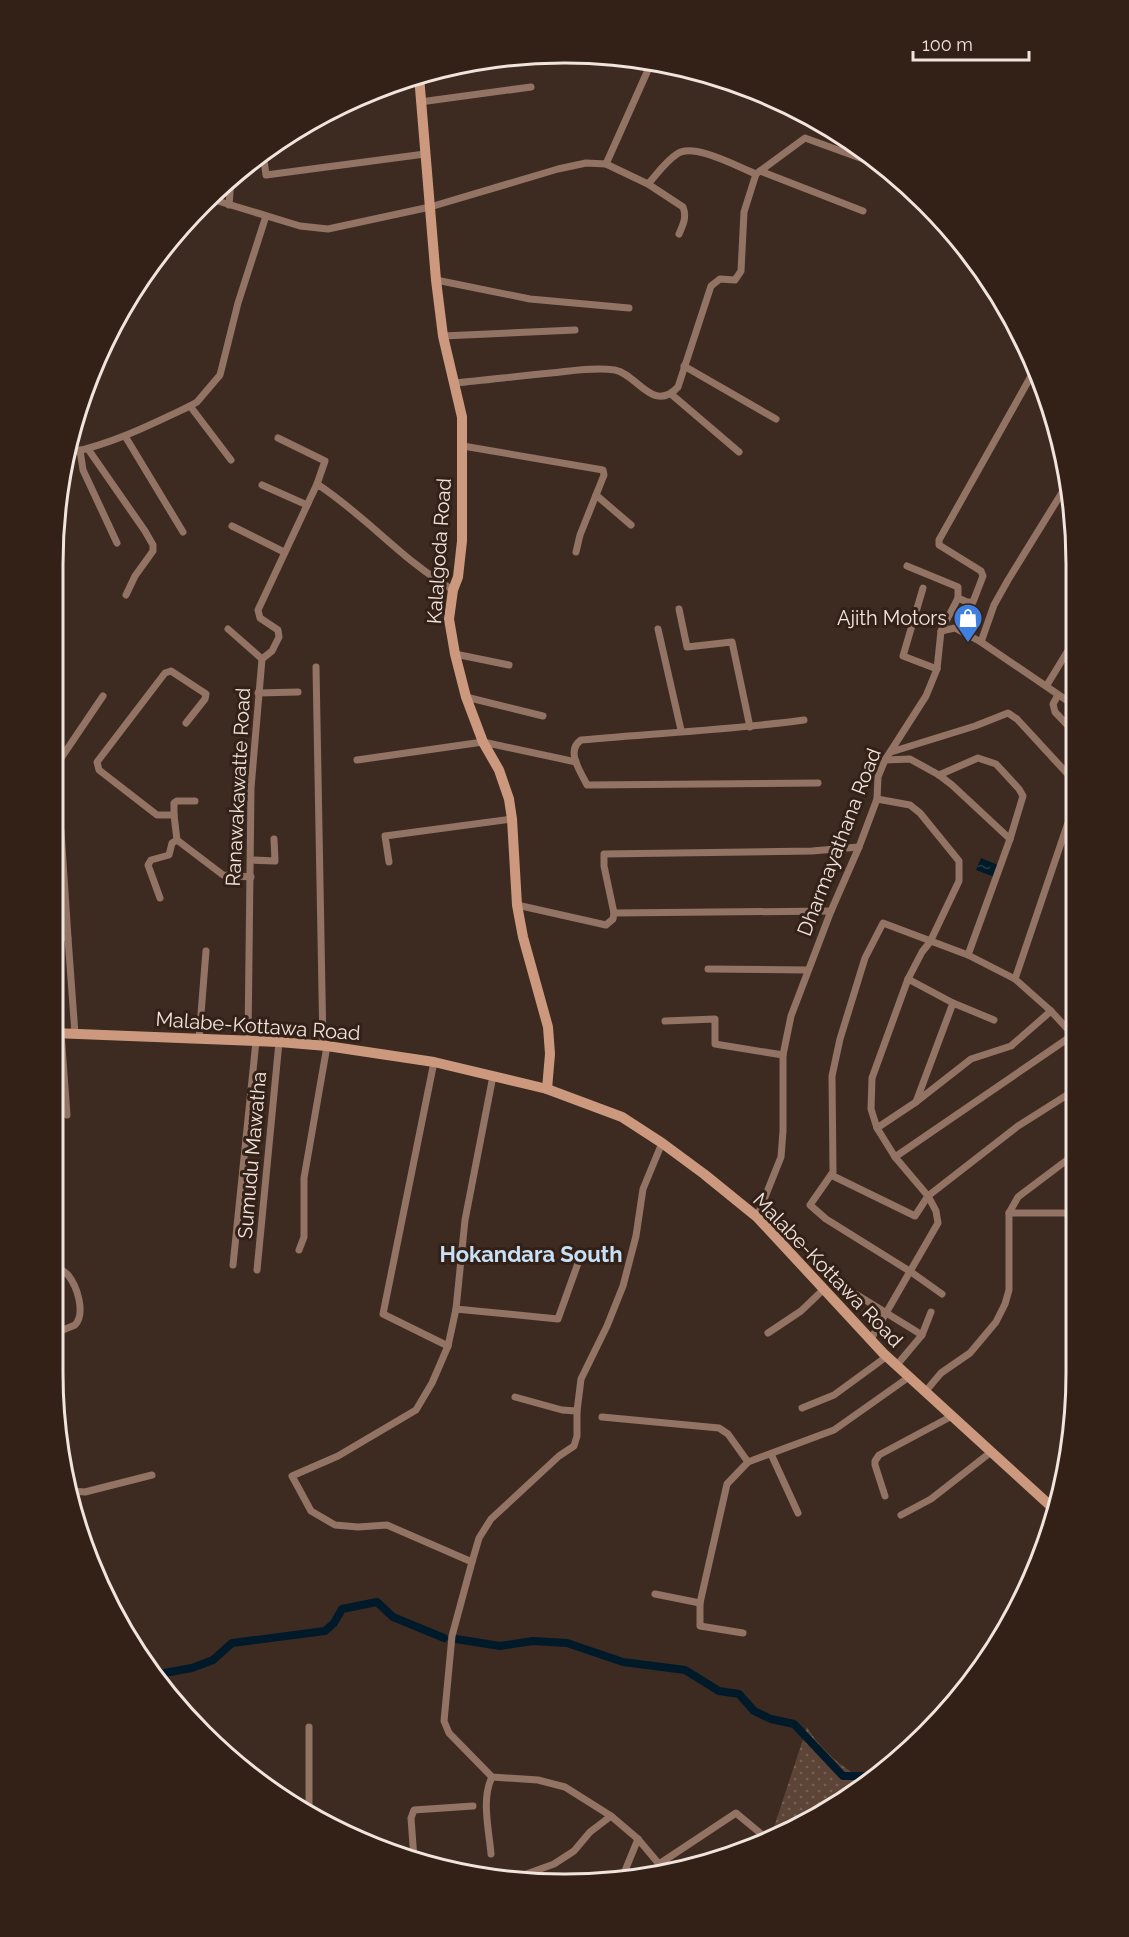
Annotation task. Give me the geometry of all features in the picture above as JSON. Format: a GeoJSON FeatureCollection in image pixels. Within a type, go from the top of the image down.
{"type":"FeatureCollection","features":[{"type":"Feature","properties":{"kind":"main road","name":"Kalalgoda Road"},"geometry":{"type":"LineString","coordinates":[[419,85],[443,336],[462,417],[462,541],[458,577],[453,590],[449,618],[466,697],[483,742],[499,770],[509,799],[517,905],[523,937],[548,1027],[550,1054],[547,1089]]}},
{"type":"Feature","properties":{"kind":"main road","name":"Malabe-Kottawa Road"},"geometry":{"type":"LineString","coordinates":[[63,1033],[279,1042],[325,1046],[434,1062],[547,1089],[622,1118],[662,1143],[704,1174],[757,1218],[886,1357],[1048,1504]]}},
{"type":"Feature","properties":{"kind":"street"},"geometry":{"type":"LineString","coordinates":[[606,164],[648,70]]}},
{"type":"Feature","properties":{"kind":"street"},"geometry":{"type":"LineString","coordinates":[[420,102],[531,87]]}},
{"type":"Feature","properties":{"kind":"street"},"geometry":{"type":"LineString","coordinates":[[455,383],[591,369],[618,370],[650,393],[660,396],[671,394],[678,387],[711,286],[720,279],[735,280],[741,271],[744,213],[758,172],[805,138],[854,156]]}},
{"type":"Feature","properties":{"kind":"street"},"geometry":{"type":"LineString","coordinates":[[648,184],[678,153],[686,150],[697,151],[863,211]]}},
{"type":"Feature","properties":{"kind":"street"},"geometry":{"type":"LineString","coordinates":[[264,164],[266,175],[425,154]]}},
{"type":"Feature","properties":{"kind":"street"},"geometry":{"type":"LineString","coordinates":[[219,202],[300,226],[328,229],[430,207],[558,169],[586,163],[606,164],[648,184],[683,207],[684,222],[679,234]]}},
{"type":"Feature","properties":{"kind":"street"},"geometry":{"type":"LineString","coordinates":[[229,205],[230,191]]}},
{"type":"Feature","properties":{"kind":"street"},"geometry":{"type":"LineString","coordinates":[[77,451],[125,436],[189,406],[196,402],[220,375],[238,303],[266,216]]}},
{"type":"Feature","properties":{"kind":"street"},"geometry":{"type":"LineString","coordinates":[[436,280],[530,299],[629,308]]}},
{"type":"Feature","properties":{"kind":"street"},"geometry":{"type":"LineString","coordinates":[[443,336],[575,330]]}},
{"type":"Feature","properties":{"kind":"street"},"geometry":{"type":"LineString","coordinates":[[684,366],[776,419]]}},
{"type":"Feature","properties":{"kind":"street"},"geometry":{"type":"LineString","coordinates":[[958,598],[973,602],[983,576],[981,572],[939,545],[939,540],[1030,378]]}},
{"type":"Feature","properties":{"kind":"street"},"geometry":{"type":"LineString","coordinates":[[671,394],[739,452]]}},
{"type":"Feature","properties":{"kind":"street"},"geometry":{"type":"LineString","coordinates":[[189,406],[231,460]]}},
{"type":"Feature","properties":{"kind":"street"},"geometry":{"type":"LineString","coordinates":[[125,436],[183,531]]}},
{"type":"Feature","properties":{"kind":"street","name":"Ranawakawatte Road"},"geometry":{"type":"LineString","coordinates":[[234,1265],[252,1041],[249,903],[251,788],[262,659],[272,651],[279,636],[278,630],[260,618],[258,610],[317,484],[325,461],[278,438]]}},
{"type":"Feature","properties":{"kind":"street"},"geometry":{"type":"LineString","coordinates":[[463,446],[603,470],[604,475],[580,535],[576,552]]}},
{"type":"Feature","properties":{"kind":"street"},"geometry":{"type":"LineString","coordinates":[[88,449],[153,545],[153,551],[135,576],[126,595]]}},
{"type":"Feature","properties":{"kind":"street"},"geometry":{"type":"LineString","coordinates":[[80,450],[83,470],[117,543]]}},
{"type":"Feature","properties":{"kind":"street"},"geometry":{"type":"LineString","coordinates":[[317,484],[341,500],[382,537],[453,590]]}},
{"type":"Feature","properties":{"kind":"street"},"geometry":{"type":"LineString","coordinates":[[262,485],[307,505]]}},
{"type":"Feature","properties":{"kind":"street"},"geometry":{"type":"LineString","coordinates":[[981,642],[994,605],[1061,494]]}},
{"type":"Feature","properties":{"kind":"street"},"geometry":{"type":"LineString","coordinates":[[596,495],[631,525]]}},
{"type":"Feature","properties":{"kind":"street"},"geometry":{"type":"LineString","coordinates":[[232,526],[284,552]]}},
{"type":"Feature","properties":{"kind":"street"},"geometry":{"type":"LineString","coordinates":[[907,566],[958,587],[958,598],[941,631]]}},
{"type":"Feature","properties":{"kind":"street"},"geometry":{"type":"LineString","coordinates":[[923,588],[903,656],[937,669]]}},
{"type":"Feature","properties":{"kind":"street"},"geometry":{"type":"LineString","coordinates":[[680,609],[687,647],[732,642],[750,727]]}},
{"type":"Feature","properties":{"kind":"street"},"geometry":{"type":"LineString","coordinates":[[941,631],[955,628],[981,642],[1066,700]]}},
{"type":"Feature","properties":{"kind":"street"},"geometry":{"type":"LineString","coordinates":[[228,629],[262,659]]}},
{"type":"Feature","properties":{"kind":"street"},"geometry":{"type":"LineString","coordinates":[[658,629],[681,730]]}},
{"type":"Feature","properties":{"kind":"street","name":"Dharmayathana Road"},"geometry":{"type":"LineString","coordinates":[[757,1218],[781,1157],[783,1055],[791,1016],[877,799],[878,777],[885,760],[926,696],[937,669],[941,631]]}},
{"type":"Feature","properties":{"kind":"street"},"geometry":{"type":"LineString","coordinates":[[455,654],[509,665]]}},
{"type":"Feature","properties":{"kind":"street"},"geometry":{"type":"LineString","coordinates":[[1047,685],[1066,654]]}},
{"type":"Feature","properties":{"kind":"street"},"geometry":{"type":"LineString","coordinates":[[299,1250],[304,1237],[304,1178],[325,1046],[316,667]]}},
{"type":"Feature","properties":{"kind":"street"},"geometry":{"type":"LineString","coordinates":[[174,815],[157,816],[99,771],[97,762],[165,673],[171,671],[206,694],[205,699],[186,723]]}},
{"type":"Feature","properties":{"kind":"street"},"geometry":{"type":"LineString","coordinates":[[258,693],[298,692]]}},
{"type":"Feature","properties":{"kind":"street"},"geometry":{"type":"LineString","coordinates":[[1058,695],[1053,704],[1055,712],[1066,724]]}},
{"type":"Feature","properties":{"kind":"street"},"geometry":{"type":"LineString","coordinates":[[63,755],[103,696]]}},
{"type":"Feature","properties":{"kind":"street"},"geometry":{"type":"LineString","coordinates":[[466,697],[543,716]]}},
{"type":"Feature","properties":{"kind":"street"},"geometry":{"type":"LineString","coordinates":[[891,752],[975,726],[1008,713],[1017,718],[1066,772]]}},
{"type":"Feature","properties":{"kind":"street"},"geometry":{"type":"LineString","coordinates":[[804,720],[750,727],[681,730],[581,740],[576,743],[574,749],[576,762],[587,785],[818,783]]}},
{"type":"Feature","properties":{"kind":"street"},"geometry":{"type":"LineString","coordinates":[[357,760],[483,742],[576,762]]}},
{"type":"Feature","properties":{"kind":"street"},"geometry":{"type":"LineString","coordinates":[[939,776],[978,758],[996,764],[1023,796],[968,955]]}},
{"type":"Feature","properties":{"kind":"street"},"geometry":{"type":"LineString","coordinates":[[885,760],[909,759],[939,776],[952,785],[1010,839]]}},
{"type":"Feature","properties":{"kind":"street"},"geometry":{"type":"LineString","coordinates":[[871,1339],[938,1223],[936,1211],[928,1196],[895,1157],[877,1128],[871,1109],[872,1078],[908,979],[930,942],[959,881],[958,861],[920,813],[910,805],[877,799]]}},
{"type":"Feature","properties":{"kind":"street"},"geometry":{"type":"LineString","coordinates":[[195,801],[174,803],[177,840],[223,875],[251,877]]}},
{"type":"Feature","properties":{"kind":"street"},"geometry":{"type":"LineString","coordinates":[[389,862],[385,836],[512,819]]}},
{"type":"Feature","properties":{"kind":"street"},"geometry":{"type":"LineString","coordinates":[[1015,980],[1066,829]]}},
{"type":"Feature","properties":{"kind":"street"},"geometry":{"type":"LineString","coordinates":[[251,860],[275,861],[274,838]]}},
{"type":"Feature","properties":{"kind":"street"},"geometry":{"type":"LineString","coordinates":[[160,898],[148,865],[151,860],[169,855],[172,843],[177,840]]}},
{"type":"Feature","properties":{"kind":"street"},"geometry":{"type":"LineString","coordinates":[[517,905],[606,925],[613,919],[614,913],[604,866],[604,854],[812,851],[859,847]]}},
{"type":"Feature","properties":{"kind":"street"},"geometry":{"type":"LineString","coordinates":[[63,862],[75,1034]]}},
{"type":"Feature","properties":{"kind":"street"},"geometry":{"type":"LineString","coordinates":[[614,913],[831,911]]}},
{"type":"Feature","properties":{"kind":"street"},"geometry":{"type":"LineString","coordinates":[[942,1294],[911,1272],[826,1220],[810,1204],[833,1172],[832,1076],[840,1039],[865,958],[883,923],[968,955],[1015,980],[1066,1027]]}},
{"type":"Feature","properties":{"kind":"street"},"geometry":{"type":"LineString","coordinates":[[63,938],[68,938]]}},
{"type":"Feature","properties":{"kind":"street"},"geometry":{"type":"LineString","coordinates":[[199,1038],[206,951]]}},
{"type":"Feature","properties":{"kind":"street"},"geometry":{"type":"LineString","coordinates":[[708,969],[808,970]]}},
{"type":"Feature","properties":{"kind":"street"},"geometry":{"type":"LineString","coordinates":[[908,979],[952,1003],[994,1020]]}},
{"type":"Feature","properties":{"kind":"street"},"geometry":{"type":"LineString","coordinates":[[916,1102],[952,1003]]}},
{"type":"Feature","properties":{"kind":"street"},"geometry":{"type":"LineString","coordinates":[[877,1128],[916,1102],[971,1059],[1011,1046],[1051,1011]]}},
{"type":"Feature","properties":{"kind":"street"},"geometry":{"type":"LineString","coordinates":[[665,1021],[715,1019],[715,1044],[783,1055]]}},
{"type":"Feature","properties":{"kind":"street"},"geometry":{"type":"LineString","coordinates":[[895,1157],[1066,1041]]}},
{"type":"Feature","properties":{"kind":"street","name":"Sumudu Mawatha"},"geometry":{"type":"LineString","coordinates":[[257,1270],[279,1042]]}},
{"type":"Feature","properties":{"kind":"street"},"geometry":{"type":"LineString","coordinates":[[434,1062],[383,1314],[448,1346]]}},
{"type":"Feature","properties":{"kind":"street"},"geometry":{"type":"LineString","coordinates":[[472,1562],[387,1525],[358,1527],[335,1525],[311,1511],[292,1476],[338,1456],[416,1410],[432,1383],[448,1346],[456,1309],[465,1220],[493,1076]]}},
{"type":"Feature","properties":{"kind":"street"},"geometry":{"type":"LineString","coordinates":[[63,1082],[67,1115]]}},
{"type":"Feature","properties":{"kind":"street"},"geometry":{"type":"LineString","coordinates":[[831,1175],[915,1216],[928,1196],[1018,1126],[1066,1096]]}},
{"type":"Feature","properties":{"kind":"street"},"geometry":{"type":"LineString","coordinates":[[662,1143],[643,1189],[636,1236],[623,1286],[607,1326],[581,1379],[577,1436],[574,1446],[559,1456],[491,1519],[479,1538],[452,1636],[444,1721],[449,1733],[492,1777],[537,1780],[565,1787],[611,1816],[638,1839],[659,1864],[736,1813],[761,1834]]}},
{"type":"Feature","properties":{"kind":"street"},"geometry":{"type":"LineString","coordinates":[[925,1392],[941,1373],[970,1353],[996,1322],[1009,1290],[1009,1213],[1018,1197],[1066,1161]]}},
{"type":"Feature","properties":{"kind":"street"},"geometry":{"type":"LineString","coordinates":[[1009,1213],[1066,1213]]}},
{"type":"Feature","properties":{"kind":"street"},"geometry":{"type":"LineString","coordinates":[[456,1309],[558,1319],[582,1252]]}},
{"type":"Feature","properties":{"kind":"street"},"geometry":{"type":"LineString","coordinates":[[63,1271],[67,1274],[79,1298],[79,1317],[75,1325],[63,1330]]}},
{"type":"Feature","properties":{"kind":"street"},"geometry":{"type":"LineString","coordinates":[[768,1333],[801,1311],[824,1289]]}},
{"type":"Feature","properties":{"kind":"street"},"geometry":{"type":"LineString","coordinates":[[854,1293],[922,1335]]}},
{"type":"Feature","properties":{"kind":"street"},"geometry":{"type":"LineString","coordinates":[[896,1366],[922,1335],[931,1312]]}},
{"type":"Feature","properties":{"kind":"street"},"geometry":{"type":"LineString","coordinates":[[802,1408],[834,1395],[886,1357]]}},
{"type":"Feature","properties":{"kind":"street"},"geometry":{"type":"LineString","coordinates":[[742,1633],[700,1626],[700,1603],[727,1484],[748,1462],[834,1430],[909,1377]]}},
{"type":"Feature","properties":{"kind":"street"},"geometry":{"type":"LineString","coordinates":[[514,1397],[562,1410],[577,1411]]}},
{"type":"Feature","properties":{"kind":"street"},"geometry":{"type":"LineString","coordinates":[[885,1496],[874,1461],[879,1455],[952,1416]]}},
{"type":"Feature","properties":{"kind":"street"},"geometry":{"type":"LineString","coordinates":[[603,1417],[719,1428],[728,1434],[748,1462]]}},
{"type":"Feature","properties":{"kind":"street"},"geometry":{"type":"LineString","coordinates":[[901,1515],[931,1499],[991,1452]]}},
{"type":"Feature","properties":{"kind":"street"},"geometry":{"type":"LineString","coordinates":[[771,1454],[798,1513]]}},
{"type":"Feature","properties":{"kind":"street"},"geometry":{"type":"LineString","coordinates":[[78,1491],[85,1492],[152,1475]]}},
{"type":"Feature","properties":{"kind":"street"},"geometry":{"type":"LineString","coordinates":[[656,1594],[700,1603]]}},
{"type":"Feature","properties":{"kind":"street"},"geometry":{"type":"LineString","coordinates":[[309,1727],[309,1804]]}},
{"type":"Feature","properties":{"kind":"street"},"geometry":{"type":"LineString","coordinates":[[491,1854],[486,1798],[492,1777]]}},
{"type":"Feature","properties":{"kind":"street"},"geometry":{"type":"LineString","coordinates":[[413,1850],[411,1818],[414,1810],[473,1806]]}},
{"type":"Feature","properties":{"kind":"street"},"geometry":{"type":"LineString","coordinates":[[530,1873],[554,1864],[574,1851],[590,1832],[611,1816]]}},
{"type":"Feature","properties":{"kind":"street"},"geometry":{"type":"LineString","coordinates":[[625,1870],[638,1839]]}},
{"type":"Feature","properties":{"kind":"shaded area"},"geometry":{"type":"Polygon","coordinates":[[[807,1727],[818,1743],[833,1758],[860,1777],[815,1807],[774,1828],[807,1727]]]}},
{"type":"Feature","properties":{"kind":"water"},"geometry":{"type":"Polygon","coordinates":[[[981,858],[998,865],[994,877],[976,870],[981,858]]]}},
{"type":"Feature","properties":{"kind":"waterway"},"geometry":{"type":"LineString","coordinates":[[164,1673],[192,1668],[213,1660],[232,1643],[325,1631],[334,1623],[342,1609],[377,1602],[393,1617],[444,1638]]}},
{"type":"Feature","properties":{"kind":"waterway"},"geometry":{"type":"LineString","coordinates":[[456,1639],[500,1646],[533,1641],[567,1643],[623,1662],[685,1670],[719,1691],[739,1694],[754,1711],[771,1719],[794,1724],[843,1776],[861,1776]]}},
{"type":"Feature","properties":{"kind":"place","name":"Ajith Motors"},"geometry":{"type":"Point","coordinates":[968,644]}},
{"type":"Feature","properties":{"kind":"district","name":"Hokandara South"},"geometry":{"type":"Point","coordinates":[531,1254]}}]}
